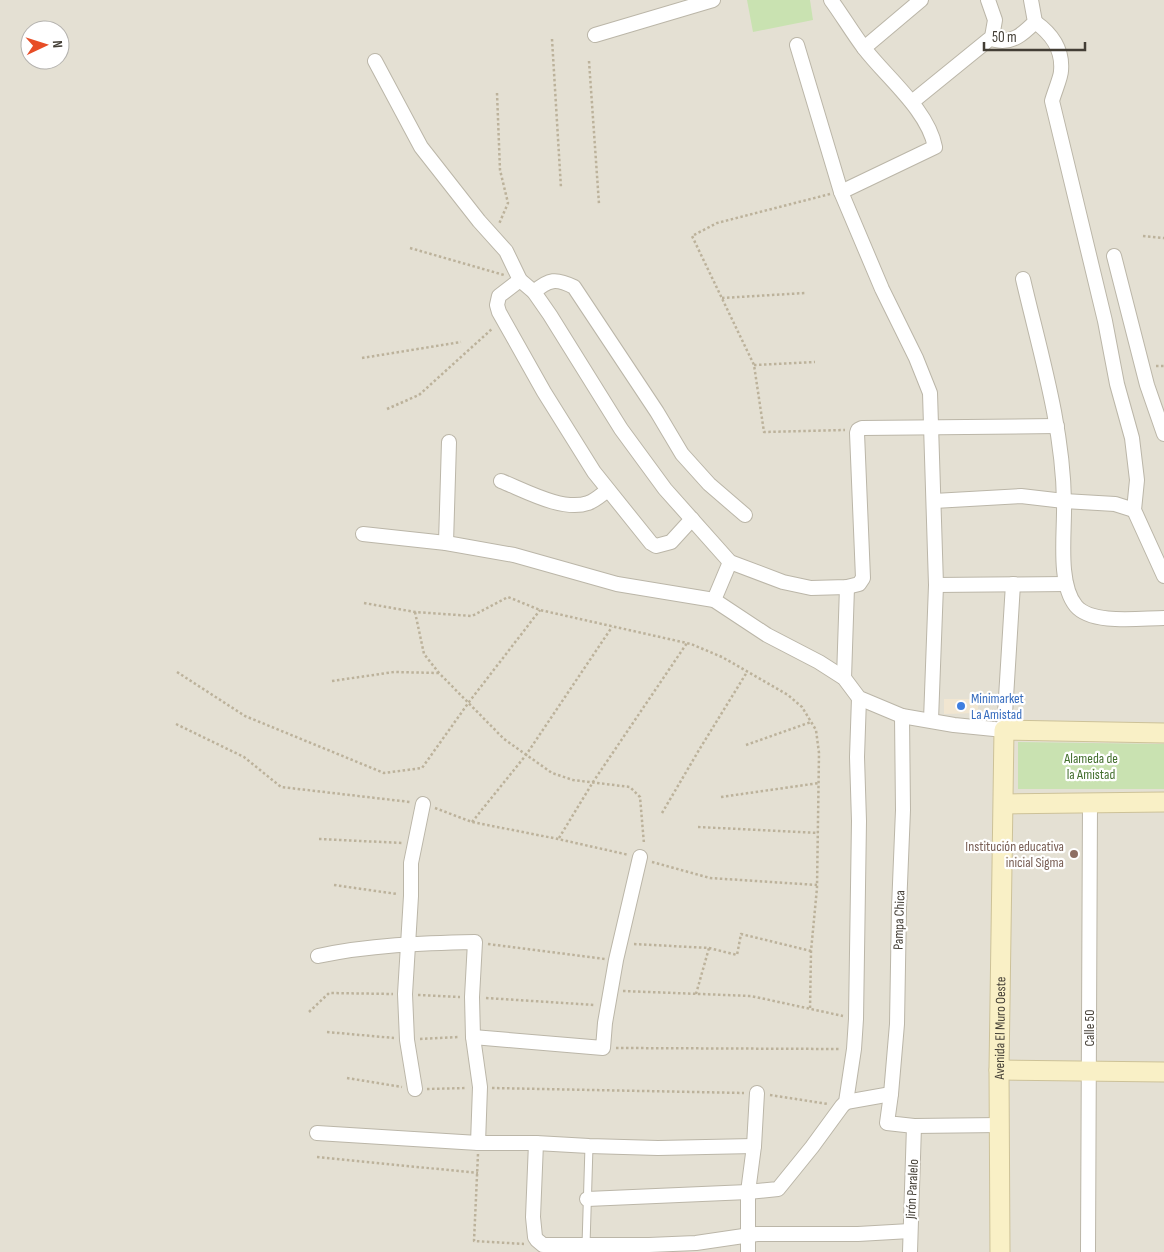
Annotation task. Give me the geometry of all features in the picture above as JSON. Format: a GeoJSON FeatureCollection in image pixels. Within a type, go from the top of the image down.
{"type":"FeatureCollection","features":[{"type":"Feature","properties":{"kind":"street"},"geometry":{"type":"LineString","coordinates":[[595,35],[713,0]]}},
{"type":"Feature","properties":{"kind":"street"},"geometry":{"type":"LineString","coordinates":[[830,0],[864,48],[912,102],[933,136],[935,147],[841,192]]}},
{"type":"Feature","properties":{"kind":"street"},"geometry":{"type":"LineString","coordinates":[[864,48],[921,0]]}},
{"type":"Feature","properties":{"kind":"street"},"geometry":{"type":"LineString","coordinates":[[912,102],[992,37],[995,20],[988,0]]}},
{"type":"Feature","properties":{"kind":"street"},"geometry":{"type":"LineString","coordinates":[[1031,0],[1035,22],[1048,32],[1060,52],[1061,73],[1052,101],[1105,320],[1117,384],[1132,438],[1137,480],[1134,510],[1164,576]]}},
{"type":"Feature","properties":{"kind":"street"},"geometry":{"type":"LineString","coordinates":[[992,37],[995,40],[1009,41],[1022,35],[1035,22]]}},
{"type":"Feature","properties":{"kind":"street"},"geometry":{"type":"LineString","coordinates":[[797,45],[841,192],[882,289],[916,358],[930,393],[936,585],[931,720]]}},
{"type":"Feature","properties":{"kind":"street"},"geometry":{"type":"LineString","coordinates":[[375,61],[421,147],[479,221],[506,251],[520,280],[534,292],[573,350],[621,429],[665,489],[730,562],[783,582],[811,588],[847,587],[859,584],[863,578],[857,433],[862,428],[1057,426]]}},
{"type":"Feature","properties":{"kind":"street"},"geometry":{"type":"LineString","coordinates":[[1114,256],[1147,385],[1164,434]]}},
{"type":"Feature","properties":{"kind":"street"},"geometry":{"type":"LineString","coordinates":[[1023,279],[1057,426],[1064,474],[1064,566],[1066,584],[1076,605],[1092,616],[1120,619],[1164,618]]}},
{"type":"Feature","properties":{"kind":"street"},"geometry":{"type":"LineString","coordinates":[[520,280],[499,296],[497,305],[544,392],[594,472],[651,543],[656,546],[671,542],[692,519]]}},
{"type":"Feature","properties":{"kind":"street"},"geometry":{"type":"LineString","coordinates":[[534,292],[545,283],[560,280],[574,286],[657,412],[682,454],[709,484],[745,515]]}},
{"type":"Feature","properties":{"kind":"street"},"geometry":{"type":"LineString","coordinates":[[446,543],[448,442]]}},
{"type":"Feature","properties":{"kind":"street"},"geometry":{"type":"LineString","coordinates":[[501,481],[555,503],[569,505],[588,503],[608,490]]}},
{"type":"Feature","properties":{"kind":"street"},"geometry":{"type":"LineString","coordinates":[[934,500],[1021,496],[1115,504],[1134,510]]}},
{"type":"Feature","properties":{"kind":"street"},"geometry":{"type":"LineString","coordinates":[[363,534],[446,543],[514,555],[618,584],[714,600],[844,678],[859,698],[902,716],[954,725],[1004,730],[1164,733]]}},
{"type":"Feature","properties":{"kind":"street"},"geometry":{"type":"LineString","coordinates":[[714,600],[730,562]]}},
{"type":"Feature","properties":{"kind":"street"},"geometry":{"type":"LineString","coordinates":[[1004,730],[1013,584]]}},
{"type":"Feature","properties":{"kind":"street"},"geometry":{"type":"LineString","coordinates":[[936,585],[1066,584]]}},
{"type":"Feature","properties":{"kind":"street"},"geometry":{"type":"LineString","coordinates":[[844,678],[847,587]]}},
{"type":"Feature","properties":{"kind":"street"},"geometry":{"type":"LineString","coordinates":[[587,1199],[774,1190],[782,1185],[844,1104],[854,1049],[856,1019],[859,698]]}},
{"type":"Feature","properties":{"kind":"street","name":"Pampa Chica"},"geometry":{"type":"LineString","coordinates":[[902,716],[903,810],[897,1024],[891,1094],[886,1123],[914,1126]]}},
{"type":"Feature","properties":{"kind":"street","name":"Avenida El Muro Oeste"},"geometry":{"type":"LineString","coordinates":[[1000,1252],[1004,730]]}},
{"type":"Feature","properties":{"kind":"street"},"geometry":{"type":"LineString","coordinates":[[1004,804],[1164,802]]}},
{"type":"Feature","properties":{"kind":"street","name":"Calle 50"},"geometry":{"type":"LineString","coordinates":[[1088,1252],[1090,803]]}},
{"type":"Feature","properties":{"kind":"street"},"geometry":{"type":"LineString","coordinates":[[414,1089],[407,1040],[405,994],[411,896],[411,863],[423,804]]}},
{"type":"Feature","properties":{"kind":"street"},"geometry":{"type":"LineString","coordinates":[[473,1037],[603,1048],[605,1023],[616,960],[642,859]]}},
{"type":"Feature","properties":{"kind":"street"},"geometry":{"type":"LineString","coordinates":[[318,956],[340,951],[475,942],[472,997],[473,1037],[480,1088],[478,1143]]}},
{"type":"Feature","properties":{"kind":"street"},"geometry":{"type":"LineString","coordinates":[[1000,1070],[1164,1072]]}},
{"type":"Feature","properties":{"kind":"street"},"geometry":{"type":"LineString","coordinates":[[748,1252],[748,1192],[754,1146],[757,1093]]}},
{"type":"Feature","properties":{"kind":"street"},"geometry":{"type":"LineString","coordinates":[[844,1104],[891,1094]]}},
{"type":"Feature","properties":{"kind":"street"},"geometry":{"type":"LineString","coordinates":[[914,1126],[1000,1126]]}},
{"type":"Feature","properties":{"kind":"street","name":"Jirón Paralelo"},"geometry":{"type":"LineString","coordinates":[[910,1252],[914,1126]]}},
{"type":"Feature","properties":{"kind":"street"},"geometry":{"type":"LineString","coordinates":[[317,1133],[478,1143],[536,1143],[658,1148],[754,1146]]}},
{"type":"Feature","properties":{"kind":"street"},"geometry":{"type":"LineString","coordinates":[[536,1143],[533,1217],[535,1237],[540,1243],[547,1245],[586,1245],[601,1249],[696,1248],[748,1235],[858,1234],[910,1231]]}},
{"type":"Feature","properties":{"kind":"lane"},"geometry":{"type":"LineString","coordinates":[[586,1245],[589,1146]]}},
{"type":"Feature","properties":{"kind":"path"},"geometry":{"type":"LineString","coordinates":[[552,39],[561,188]]}},
{"type":"Feature","properties":{"kind":"path"},"geometry":{"type":"LineString","coordinates":[[588,61],[598,204]]}},
{"type":"Feature","properties":{"kind":"path"},"geometry":{"type":"LineString","coordinates":[[494,237],[508,203],[500,170],[497,93]]}},
{"type":"Feature","properties":{"kind":"path"},"geometry":{"type":"LineString","coordinates":[[841,192],[717,223],[692,236],[754,365],[764,432],[858,430]]}},
{"type":"Feature","properties":{"kind":"path"},"geometry":{"type":"LineString","coordinates":[[1143,236],[1164,238]]}},
{"type":"Feature","properties":{"kind":"path"},"geometry":{"type":"LineString","coordinates":[[410,248],[520,280]]}},
{"type":"Feature","properties":{"kind":"path"},"geometry":{"type":"LineString","coordinates":[[722,298],[805,293]]}},
{"type":"Feature","properties":{"kind":"path"},"geometry":{"type":"LineString","coordinates":[[387,409],[419,395],[503,319]]}},
{"type":"Feature","properties":{"kind":"path"},"geometry":{"type":"LineString","coordinates":[[362,358],[461,342]]}},
{"type":"Feature","properties":{"kind":"path"},"geometry":{"type":"LineString","coordinates":[[754,365],[815,362]]}},
{"type":"Feature","properties":{"kind":"path"},"geometry":{"type":"LineString","coordinates":[[364,603],[415,612],[472,616],[508,597],[540,610],[686,643],[722,657],[788,695],[802,707],[816,730],[819,753],[818,885],[811,950],[810,1010]]}},
{"type":"Feature","properties":{"kind":"path"},"geometry":{"type":"LineString","coordinates":[[177,672],[245,716],[384,773],[422,768],[468,702],[540,610]]}},
{"type":"Feature","properties":{"kind":"path"},"geometry":{"type":"LineString","coordinates":[[415,612],[424,654],[439,673],[504,739],[552,773],[573,780],[630,787],[640,797],[642,859]]}},
{"type":"Feature","properties":{"kind":"path"},"geometry":{"type":"LineString","coordinates":[[472,822],[526,755],[612,627]]}},
{"type":"Feature","properties":{"kind":"path"},"geometry":{"type":"LineString","coordinates":[[558,839],[593,782],[686,643]]}},
{"type":"Feature","properties":{"kind":"path"},"geometry":{"type":"LineString","coordinates":[[332,681],[394,672],[439,673]]}},
{"type":"Feature","properties":{"kind":"path"},"geometry":{"type":"LineString","coordinates":[[662,812],[747,672]]}},
{"type":"Feature","properties":{"kind":"path"},"geometry":{"type":"LineString","coordinates":[[746,745],[811,722]]}},
{"type":"Feature","properties":{"kind":"path"},"geometry":{"type":"LineString","coordinates":[[176,724],[244,757],[281,787],[423,804],[472,822],[558,839],[642,859],[710,878],[818,885]]}},
{"type":"Feature","properties":{"kind":"path"},"geometry":{"type":"LineString","coordinates":[[721,797],[819,783]]}},
{"type":"Feature","properties":{"kind":"path"},"geometry":{"type":"LineString","coordinates":[[698,827],[818,833]]}},
{"type":"Feature","properties":{"kind":"path"},"geometry":{"type":"LineString","coordinates":[[319,839],[415,843]]}},
{"type":"Feature","properties":{"kind":"path"},"geometry":{"type":"LineString","coordinates":[[334,885],[411,896]]}},
{"type":"Feature","properties":{"kind":"path"},"geometry":{"type":"LineString","coordinates":[[620,943],[709,948],[737,955],[741,934],[811,950]]}},
{"type":"Feature","properties":{"kind":"path"},"geometry":{"type":"LineString","coordinates":[[475,942],[616,960]]}},
{"type":"Feature","properties":{"kind":"path"},"geometry":{"type":"LineString","coordinates":[[696,994],[709,948]]}},
{"type":"Feature","properties":{"kind":"path"},"geometry":{"type":"LineString","coordinates":[[612,990],[751,996],[856,1019]]}},
{"type":"Feature","properties":{"kind":"path"},"geometry":{"type":"LineString","coordinates":[[309,1012],[330,993],[472,997],[609,1006]]}},
{"type":"Feature","properties":{"kind":"path"},"geometry":{"type":"LineString","coordinates":[[603,1048],[854,1049]]}},
{"type":"Feature","properties":{"kind":"path"},"geometry":{"type":"LineString","coordinates":[[480,1088],[757,1093],[844,1104]]}},
{"type":"Feature","properties":{"kind":"path"},"geometry":{"type":"LineString","coordinates":[[478,1143],[474,1241],[547,1245]]}},
{"type":"Feature","properties":{"kind":"path"},"geometry":{"type":"LineString","coordinates":[[317,1157],[478,1173]]}},
{"type":"Feature","properties":{"kind":"shaded area"},"geometry":{"type":"Polygon","coordinates":[[[0,0],[1164,0],[1164,1252],[0,1252],[0,0]]]}},
{"type":"Feature","properties":{"kind":"shaded area","name":"Minimarket La Amistad"},"geometry":{"type":"Polygon","coordinates":[[[944,699],[978,699],[978,713],[944,714],[944,699]]]}},
{"type":"Feature","properties":{"kind":"green space"},"geometry":{"type":"Polygon","coordinates":[[[747,0],[810,0],[813,20],[753,32],[747,0]]]}},
{"type":"Feature","properties":{"kind":"green space","name":"Alameda de la Amistad"},"geometry":{"type":"Polygon","coordinates":[[[1018,742],[1164,744],[1164,789],[1018,789],[1018,742]]]}},
{"type":"Feature","properties":{"kind":"place","name":"Minimarket La Amistad"},"geometry":{"type":"Point","coordinates":[961,706]}},
{"type":"Feature","properties":{"kind":"place","name":"Institución educativa inicial Sigma"},"geometry":{"type":"Point","coordinates":[1074,854]}}]}
